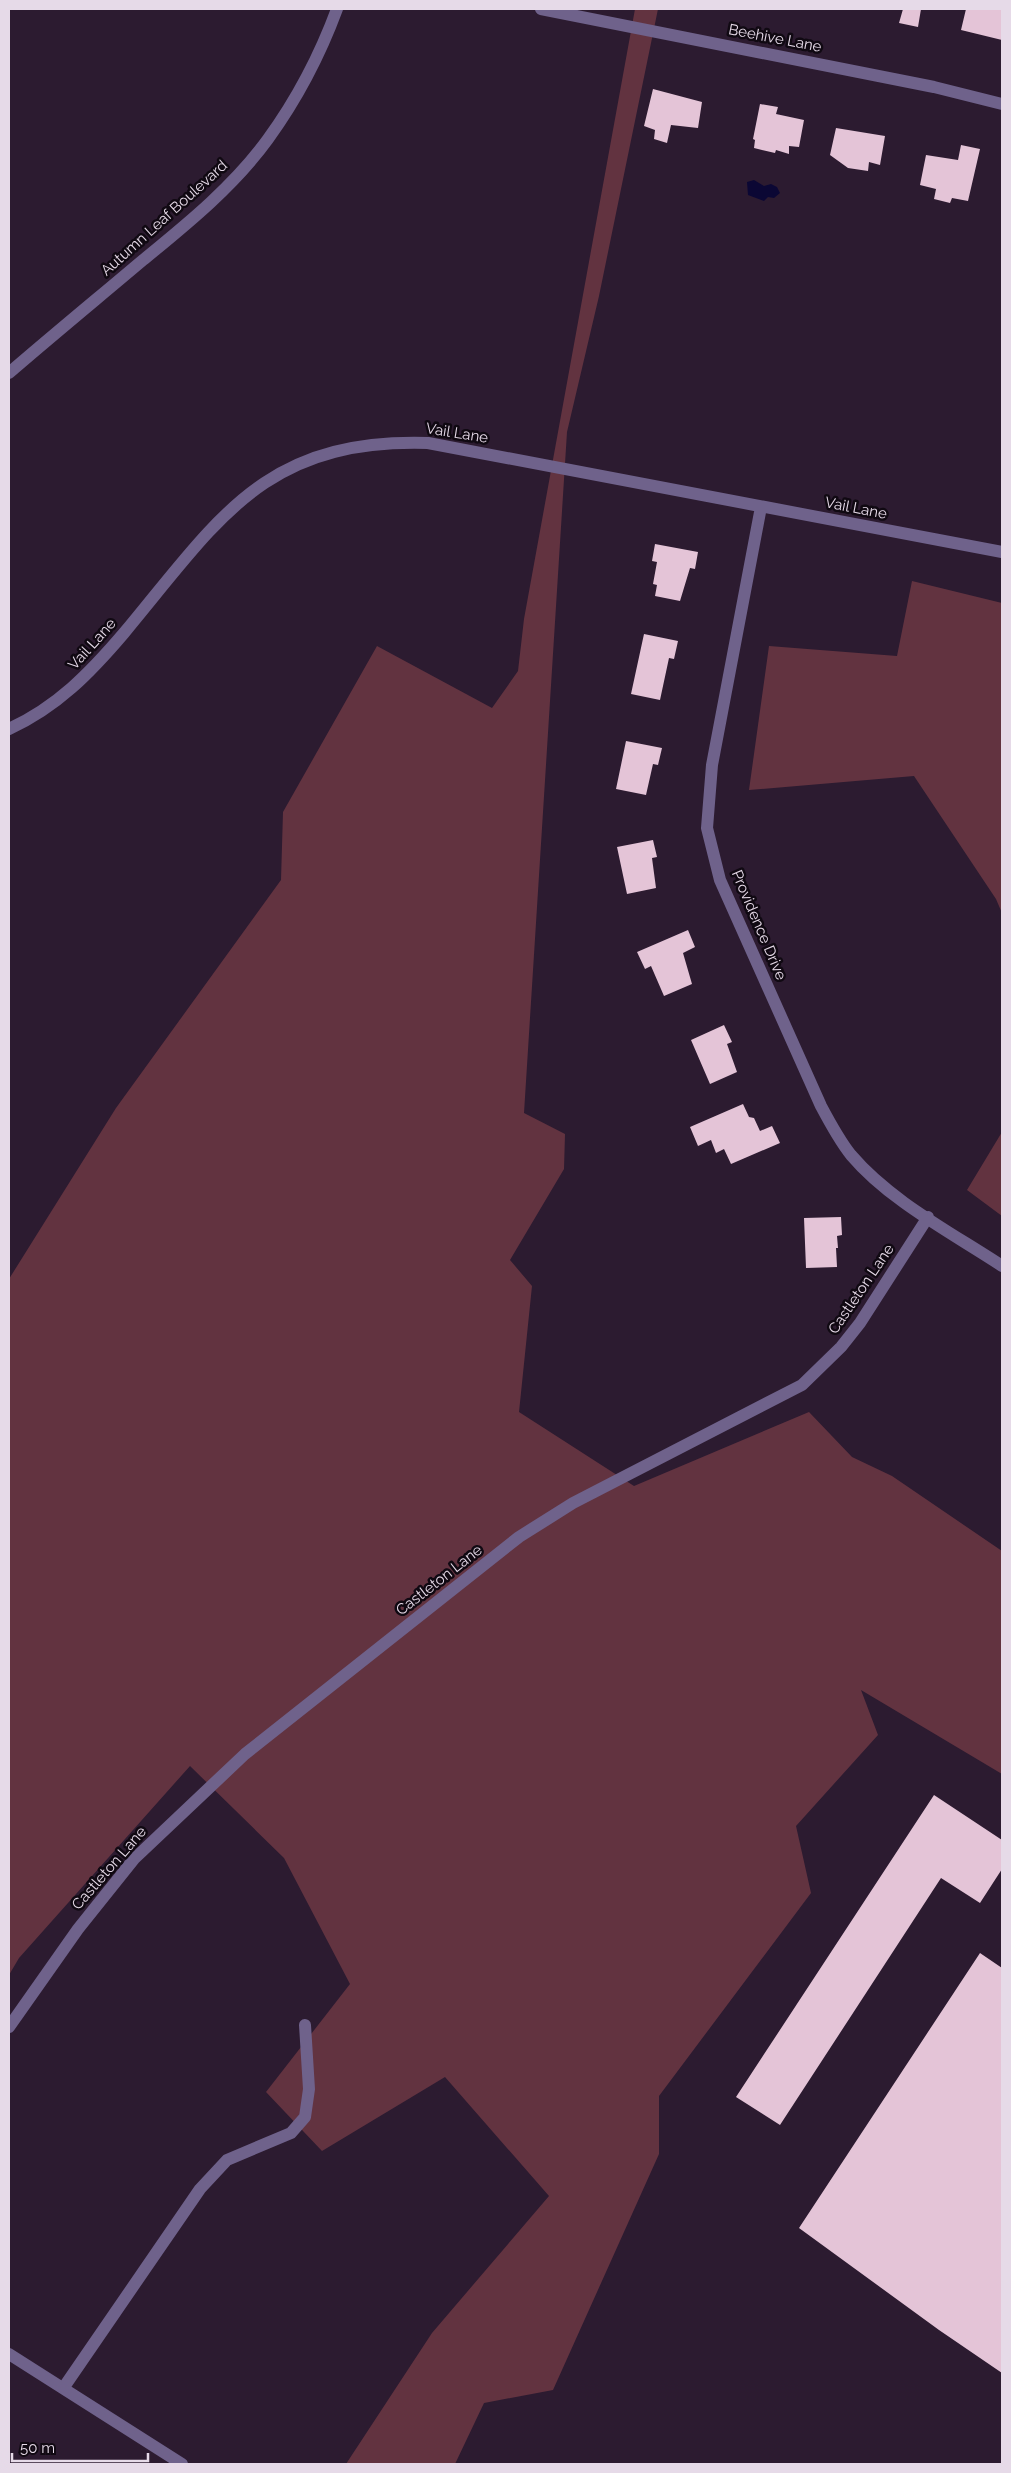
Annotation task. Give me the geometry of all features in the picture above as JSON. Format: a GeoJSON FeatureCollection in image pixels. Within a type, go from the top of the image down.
{"type":"FeatureCollection","features":[{"type":"Feature","properties":{"kind":"street","name":"Autumn Leaf Boulevard"},"geometry":{"type":"LineString","coordinates":[[9,372],[180,229],[243,169],[267,140],[293,100],[311,69],[337,9]]}},
{"type":"Feature","properties":{"kind":"street","name":"Beehive Lane"},"geometry":{"type":"LineString","coordinates":[[541,9],[919,84],[1002,104]]}},
{"type":"Feature","properties":{"kind":"street","name":"Vail Lane"},"geometry":{"type":"LineString","coordinates":[[9,729],[54,704],[95,667],[233,506],[263,483],[289,467],[332,451],[380,443],[428,443],[1002,552]]}},
{"type":"Feature","properties":{"kind":"street","name":"Providence Drive"},"geometry":{"type":"LineString","coordinates":[[761,507],[712,765],[708,828],[720,880],[821,1106],[840,1141],[874,1179],[1002,1266]]}},
{"type":"Feature","properties":{"kind":"street","name":"Castleton Lane"},"geometry":{"type":"LineString","coordinates":[[9,2027],[78,1929],[134,1859],[245,1754],[519,1537],[573,1503],[802,1385],[841,1347],[860,1323],[928,1217]]}},
{"type":"Feature","properties":{"kind":"street"},"geometry":{"type":"LineString","coordinates":[[64,2387],[200,2189],[227,2160],[291,2133],[305,2117],[309,2089],[304,2026]]}},
{"type":"Feature","properties":{"kind":"street"},"geometry":{"type":"LineString","coordinates":[[9,2354],[64,2387],[182,2464]]}},
{"type":"Feature","properties":{"kind":"shaded area"},"geometry":{"type":"Polygon","coordinates":[[[635,9],[658,9],[599,296],[567,432],[524,1113],[565,1134],[564,1169],[510,1260],[532,1286],[519,1412],[634,1486],[809,1412],[852,1457],[892,1476],[1002,1551],[1002,1774],[861,1690],[878,1735],[796,1826],[811,1893],[659,2096],[659,2154],[553,2390],[484,2403],[455,2464],[346,2464],[432,2333],[549,2196],[445,2077],[322,2151],[266,2092],[350,1984],[284,1858],[190,1766],[19,1958],[9,1975],[9,1279],[116,1108],[281,880],[283,812],[377,646],[492,708],[518,671],[524,619],[635,9]]]}},
{"type":"Feature","properties":{"kind":"shaded area"},"geometry":{"type":"Polygon","coordinates":[[[754,180],[764,186],[771,184],[777,187],[780,193],[774,198],[768,197],[764,201],[748,195],[747,182],[754,180]]]}},
{"type":"Feature","properties":{"kind":"shaded area"},"geometry":{"type":"Polygon","coordinates":[[[912,581],[1002,603],[1002,913],[996,899],[914,776],[749,790],[769,646],[897,656],[912,581]]]}},
{"type":"Feature","properties":{"kind":"shaded area"},"geometry":{"type":"Polygon","coordinates":[[[1002,1132],[1002,1216],[967,1190],[1002,1132]]]}},
{"type":"Feature","properties":{"kind":"building"},"geometry":{"type":"Polygon","coordinates":[[[903,9],[921,9],[918,27],[899,23],[903,9]]]}},
{"type":"Feature","properties":{"kind":"building"},"geometry":{"type":"Polygon","coordinates":[[[966,9],[1002,9],[1002,40],[961,30],[966,9]]]}},
{"type":"Feature","properties":{"kind":"building"},"geometry":{"type":"Polygon","coordinates":[[[653,89],[702,102],[698,128],[671,125],[667,143],[654,139],[655,130],[644,126],[653,89]]]}},
{"type":"Feature","properties":{"kind":"building"},"geometry":{"type":"Polygon","coordinates":[[[760,104],[778,107],[776,114],[804,120],[799,147],[789,146],[789,154],[776,150],[775,153],[754,148],[755,140],[753,139],[760,104]]]}},
{"type":"Feature","properties":{"kind":"building"},"geometry":{"type":"Polygon","coordinates":[[[836,128],[885,136],[880,165],[869,162],[868,171],[848,168],[830,155],[836,128]]]}},
{"type":"Feature","properties":{"kind":"building"},"geometry":{"type":"Polygon","coordinates":[[[961,145],[980,149],[968,201],[952,198],[950,203],[934,199],[936,189],[920,185],[926,155],[958,160],[961,145]]]}},
{"type":"Feature","properties":{"kind":"building"},"geometry":{"type":"Polygon","coordinates":[[[655,544],[698,552],[695,569],[690,568],[680,601],[655,596],[657,585],[653,584],[657,562],[652,561],[655,544]]]}},
{"type":"Feature","properties":{"kind":"building"},"geometry":{"type":"Polygon","coordinates":[[[644,634],[678,641],[674,659],[669,658],[660,700],[631,694],[644,634]]]}},
{"type":"Feature","properties":{"kind":"building"},"geometry":{"type":"Polygon","coordinates":[[[626,741],[662,748],[658,765],[653,764],[646,795],[616,789],[626,741]]]}},
{"type":"Feature","properties":{"kind":"building"},"geometry":{"type":"Polygon","coordinates":[[[653,840],[657,857],[652,858],[656,888],[627,894],[617,847],[653,840]]]}},
{"type":"Feature","properties":{"kind":"building"},"geometry":{"type":"Polygon","coordinates":[[[688,930],[695,947],[683,953],[692,984],[664,996],[651,966],[645,969],[637,952],[688,930]]]}},
{"type":"Feature","properties":{"kind":"building"},"geometry":{"type":"Polygon","coordinates":[[[724,1025],[732,1042],[727,1044],[737,1072],[710,1084],[691,1040],[724,1025]]]}},
{"type":"Feature","properties":{"kind":"building"},"geometry":{"type":"Polygon","coordinates":[[[743,1104],[749,1117],[754,1118],[760,1131],[772,1126],[780,1143],[731,1164],[724,1149],[716,1153],[711,1140],[698,1146],[690,1127],[743,1104]]]}},
{"type":"Feature","properties":{"kind":"building"},"geometry":{"type":"Polygon","coordinates":[[[841,1217],[842,1235],[837,1236],[838,1248],[836,1248],[837,1267],[806,1268],[804,1218],[841,1217]]]}},
{"type":"Feature","properties":{"kind":"building"},"geometry":{"type":"Polygon","coordinates":[[[934,1795],[1002,1840],[1002,1869],[980,1903],[941,1878],[780,2125],[736,2097],[934,1795]]]}},
{"type":"Feature","properties":{"kind":"building"},"geometry":{"type":"Polygon","coordinates":[[[980,1953],[1002,1968],[1002,2373],[939,2330],[799,2228],[980,1953]]]}}]}
